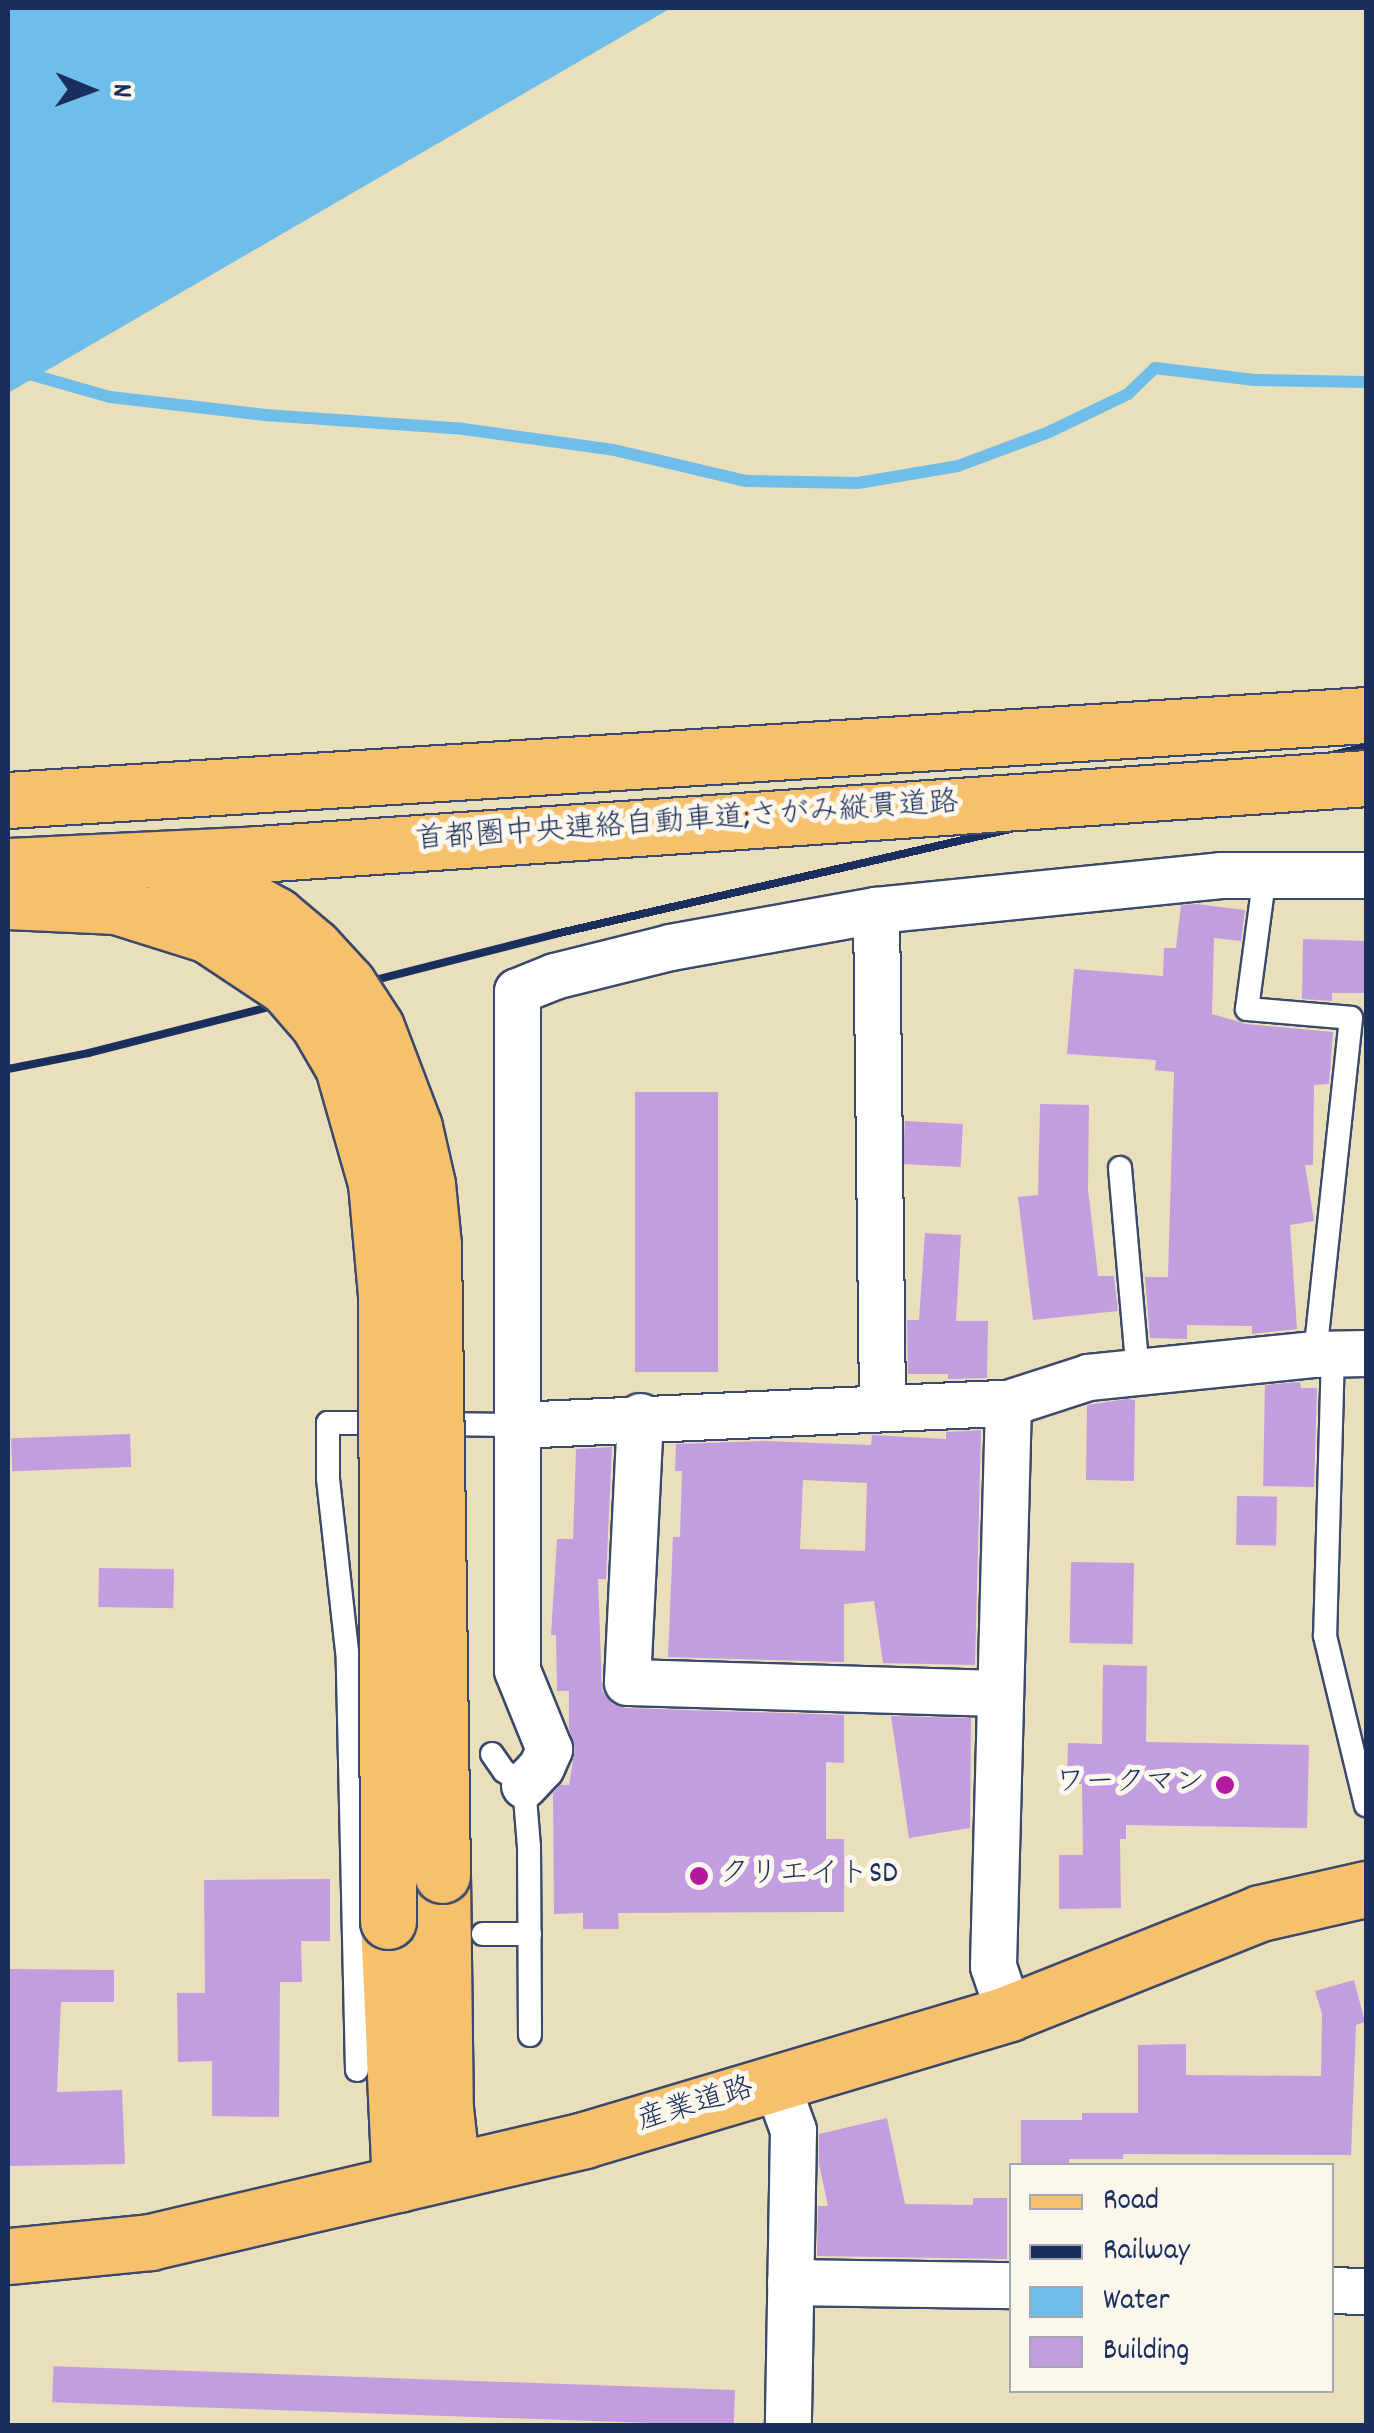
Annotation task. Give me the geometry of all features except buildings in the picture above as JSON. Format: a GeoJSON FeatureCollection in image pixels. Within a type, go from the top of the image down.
{"type":"FeatureCollection","features":[{"type":"Feature","properties":{"kind":"main road","name":"首都圏中央連絡自動車道;さがみ縦貫道路"},"geometry":{"type":"LineString","coordinates":[[8,800],[1366,715]]}},
{"type":"Feature","properties":{"kind":"main road","name":"首都圏中央連絡自動車道;さがみ縦貫道路"},"geometry":{"type":"LineString","coordinates":[[8,866],[258,854],[1366,778]]}},
{"type":"Feature","properties":{"kind":"main road"},"geometry":{"type":"LineString","coordinates":[[8,852],[105,855],[154,864],[234,892],[276,915],[348,984],[376,1027],[399,1077],[427,1184],[433,1246],[445,2108],[452,2171]]}},
{"type":"Feature","properties":{"kind":"main road"},"geometry":{"type":"LineString","coordinates":[[8,901],[116,906],[208,935],[286,987],[318,1024],[343,1067],[376,1183],[386,1295],[388,1921],[400,2184]]}},
{"type":"Feature","properties":{"kind":"main road","name":"産業道路"},"geometry":{"type":"LineString","coordinates":[[8,2256],[150,2242],[584,2140],[1009,2013],[1260,1914],[1366,1889]]}},
{"type":"Feature","properties":{"kind":"street"},"geometry":{"type":"LineString","coordinates":[[508,1769],[541,1767],[549,1749],[516,1670],[518,991],[554,976],[670,947],[876,910],[1128,882],[1265,874],[1366,876]]}},
{"type":"Feature","properties":{"kind":"street"},"geometry":{"type":"LineString","coordinates":[[876,910],[882,1408]]}},
{"type":"Feature","properties":{"kind":"street"},"geometry":{"type":"LineString","coordinates":[[516,1424],[1008,1404],[1088,1377],[1338,1353]]}},
{"type":"Feature","properties":{"kind":"street"},"geometry":{"type":"LineString","coordinates":[[1008,1404],[992,1966],[1009,2013]]}},
{"type":"Feature","properties":{"kind":"street"},"geometry":{"type":"LineString","coordinates":[[640,1416],[627,1682],[1000,1692]]}},
{"type":"Feature","properties":{"kind":"street"},"geometry":{"type":"LineString","coordinates":[[776,2083],[792,2130],[788,2426]]}},
{"type":"Feature","properties":{"kind":"street"},"geometry":{"type":"LineString","coordinates":[[790,2282],[1009,2285]]}},
{"type":"Feature","properties":{"kind":"street"},"geometry":{"type":"LineString","coordinates":[[1334,2290],[1366,2290]]}},
{"type":"Feature","properties":{"kind":"lane"},"geometry":{"type":"LineString","coordinates":[[1265,874],[1247,1009],[1352,1018],[1325,1636],[1366,1805]]}},
{"type":"Feature","properties":{"kind":"lane"},"geometry":{"type":"LineString","coordinates":[[1120,1168],[1138,1372]]}},
{"type":"Feature","properties":{"kind":"lane"},"geometry":{"type":"LineString","coordinates":[[357,2070],[348,1660],[328,1478],[328,1423],[516,1424]]}},
{"type":"Feature","properties":{"kind":"lane"},"geometry":{"type":"LineString","coordinates":[[508,1769],[530,1934],[530,2035]]}},
{"type":"Feature","properties":{"kind":"lane"},"geometry":{"type":"LineString","coordinates":[[483,1934],[530,1934]]}},
{"type":"Feature","properties":{"kind":"water"},"geometry":{"type":"Polygon","coordinates":[[[8,8],[671,8],[8,393],[8,8]]]}},
{"type":"Feature","properties":{"kind":"waterway"},"geometry":{"type":"LineString","coordinates":[[8,368],[110,397],[265,415],[463,429],[614,450],[746,481],[858,483],[958,466],[1049,432],[1128,394],[1155,368],[1254,380],[1366,382]]}},
{"type":"Feature","properties":{"kind":"railway"},"geometry":{"type":"LineString","coordinates":[[8,1069],[89,1053],[555,934],[1366,747]]}},
{"type":"Feature","properties":{"kind":"place","name":"ワークマン"},"geometry":{"type":"Point","coordinates":[1225,1785]}},
{"type":"Feature","properties":{"kind":"place","name":"クリエイトSD"},"geometry":{"type":"Point","coordinates":[699,1876]}}]}
